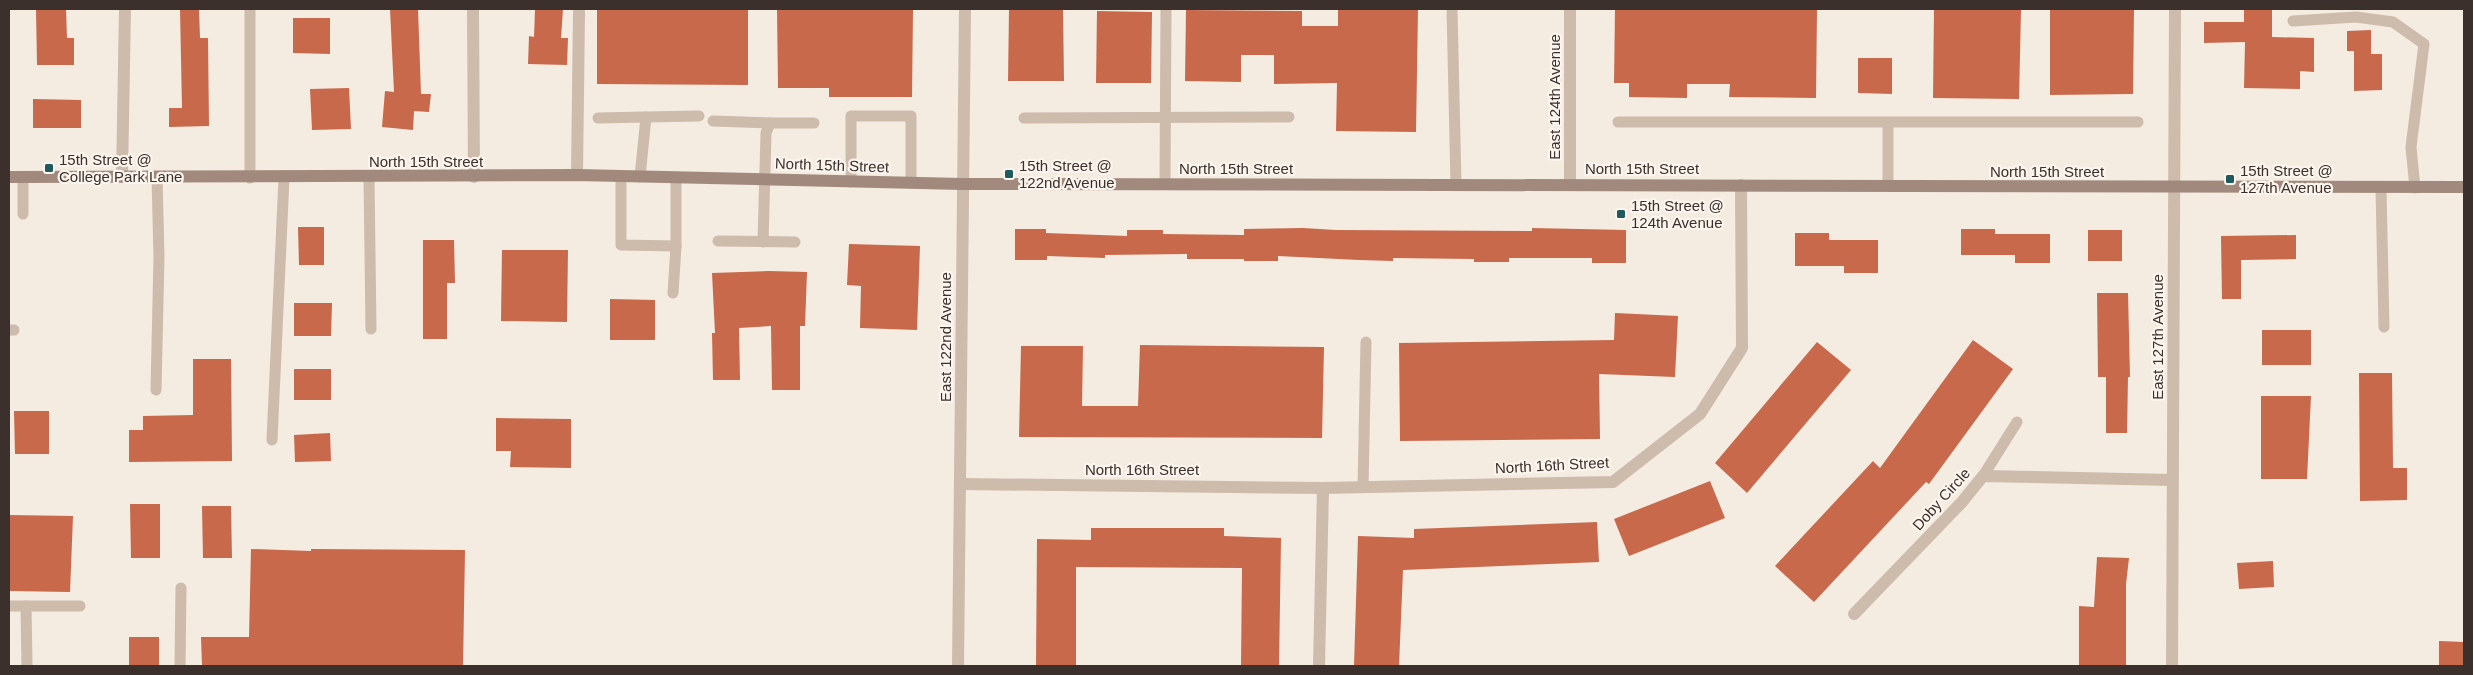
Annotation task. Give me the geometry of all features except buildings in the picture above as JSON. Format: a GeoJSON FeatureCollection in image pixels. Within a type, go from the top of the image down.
{"type":"FeatureCollection","features":[{"type":"Feature","properties":{"kind":"street"},"geometry":{"type":"LineString","coordinates":[[122,177],[126,9]]}},
{"type":"Feature","properties":{"kind":"street"},"geometry":{"type":"LineString","coordinates":[[473,9],[474,177]]}},
{"type":"Feature","properties":{"kind":"street","name":"East 122nd Avenue"},"geometry":{"type":"LineString","coordinates":[[958,666],[965,9]]}},
{"type":"Feature","properties":{"kind":"street","name":"East 124th Avenue"},"geometry":{"type":"LineString","coordinates":[[1570,9],[1570,184]]}},
{"type":"Feature","properties":{"kind":"street","name":"East 127th Avenue"},"geometry":{"type":"LineString","coordinates":[[2172,666],[2175,9]]}},
{"type":"Feature","properties":{"kind":"street"},"geometry":{"type":"LineString","coordinates":[[577,175],[579,12]]}},
{"type":"Feature","properties":{"kind":"street","name":"North 15th Street"},"geometry":{"type":"LineString","coordinates":[[9,177],[369,178],[577,175],[911,184],[1570,184],[2464,188]]}},
{"type":"Feature","properties":{"kind":"street","name":"North 16th Street"},"geometry":{"type":"LineString","coordinates":[[961,484],[1323,488],[1613,482],[1700,414],[1742,348],[1740,185]]}},
{"type":"Feature","properties":{"kind":"street","name":"Doby Circle"},"geometry":{"type":"LineString","coordinates":[[1854,614],[1962,502],[1983,476],[2172,480]]}},
{"type":"Feature","properties":{"kind":"street"},"geometry":{"type":"LineString","coordinates":[[1319,666],[1323,488]]}},
{"type":"Feature","properties":{"kind":"lane"},"geometry":{"type":"LineString","coordinates":[[250,9],[250,178]]}},
{"type":"Feature","properties":{"kind":"lane"},"geometry":{"type":"LineString","coordinates":[[1165,184],[1166,9]]}},
{"type":"Feature","properties":{"kind":"lane"},"geometry":{"type":"LineString","coordinates":[[1452,9],[1456,184]]}},
{"type":"Feature","properties":{"kind":"lane"},"geometry":{"type":"LineString","coordinates":[[2293,21],[2356,17],[2394,22],[2424,44],[2411,147],[2415,188]]}},
{"type":"Feature","properties":{"kind":"lane"},"geometry":{"type":"LineString","coordinates":[[598,118],[699,116]]}},
{"type":"Feature","properties":{"kind":"lane"},"geometry":{"type":"LineString","coordinates":[[851,182],[851,116],[911,116],[911,184]]}},
{"type":"Feature","properties":{"kind":"lane"},"geometry":{"type":"LineString","coordinates":[[640,177],[646,117]]}},
{"type":"Feature","properties":{"kind":"lane"},"geometry":{"type":"LineString","coordinates":[[1024,118],[1289,117]]}},
{"type":"Feature","properties":{"kind":"lane"},"geometry":{"type":"LineString","coordinates":[[713,121],[814,123]]}},
{"type":"Feature","properties":{"kind":"lane"},"geometry":{"type":"LineString","coordinates":[[1618,122],[2138,122]]}},
{"type":"Feature","properties":{"kind":"lane"},"geometry":{"type":"LineString","coordinates":[[763,242],[766,133],[770,123]]}},
{"type":"Feature","properties":{"kind":"lane"},"geometry":{"type":"LineString","coordinates":[[1888,123],[1888,186]]}},
{"type":"Feature","properties":{"kind":"lane"},"geometry":{"type":"LineString","coordinates":[[621,176],[621,245],[676,246]]}},
{"type":"Feature","properties":{"kind":"lane"},"geometry":{"type":"LineString","coordinates":[[23,177],[23,214]]}},
{"type":"Feature","properties":{"kind":"lane"},"geometry":{"type":"LineString","coordinates":[[156,390],[159,257],[157,177]]}},
{"type":"Feature","properties":{"kind":"lane"},"geometry":{"type":"LineString","coordinates":[[272,440],[284,178]]}},
{"type":"Feature","properties":{"kind":"lane"},"geometry":{"type":"LineString","coordinates":[[369,178],[371,328]]}},
{"type":"Feature","properties":{"kind":"lane"},"geometry":{"type":"LineString","coordinates":[[673,293],[676,246],[676,178]]}},
{"type":"Feature","properties":{"kind":"lane"},"geometry":{"type":"LineString","coordinates":[[2381,188],[2384,327]]}},
{"type":"Feature","properties":{"kind":"lane"},"geometry":{"type":"LineString","coordinates":[[718,241],[796,242]]}},
{"type":"Feature","properties":{"kind":"lane"},"geometry":{"type":"LineString","coordinates":[[1363,487],[1366,342]]}},
{"type":"Feature","properties":{"kind":"lane"},"geometry":{"type":"LineString","coordinates":[[1983,476],[2017,422]]}},
{"type":"Feature","properties":{"kind":"lane"},"geometry":{"type":"LineString","coordinates":[[180,666],[181,588]]}},
{"type":"Feature","properties":{"kind":"lane"},"geometry":{"type":"LineString","coordinates":[[9,606],[80,606]]}},
{"type":"Feature","properties":{"kind":"lane"},"geometry":{"type":"LineString","coordinates":[[26,606],[27,666]]}},
{"type":"Feature","properties":{"kind":"place","name":"15th Street @ College Park Lane"},"geometry":{"type":"Point","coordinates":[49,168]}},
{"type":"Feature","properties":{"kind":"place","name":"15th Street @ 122nd Avenue"},"geometry":{"type":"Point","coordinates":[1009,174]}},
{"type":"Feature","properties":{"kind":"place","name":"15th Street @ 127th Avenue"},"geometry":{"type":"Point","coordinates":[2230,179]}},
{"type":"Feature","properties":{"kind":"place","name":"15th Street @ 124th Avenue"},"geometry":{"type":"Point","coordinates":[1621,214]}}]}
